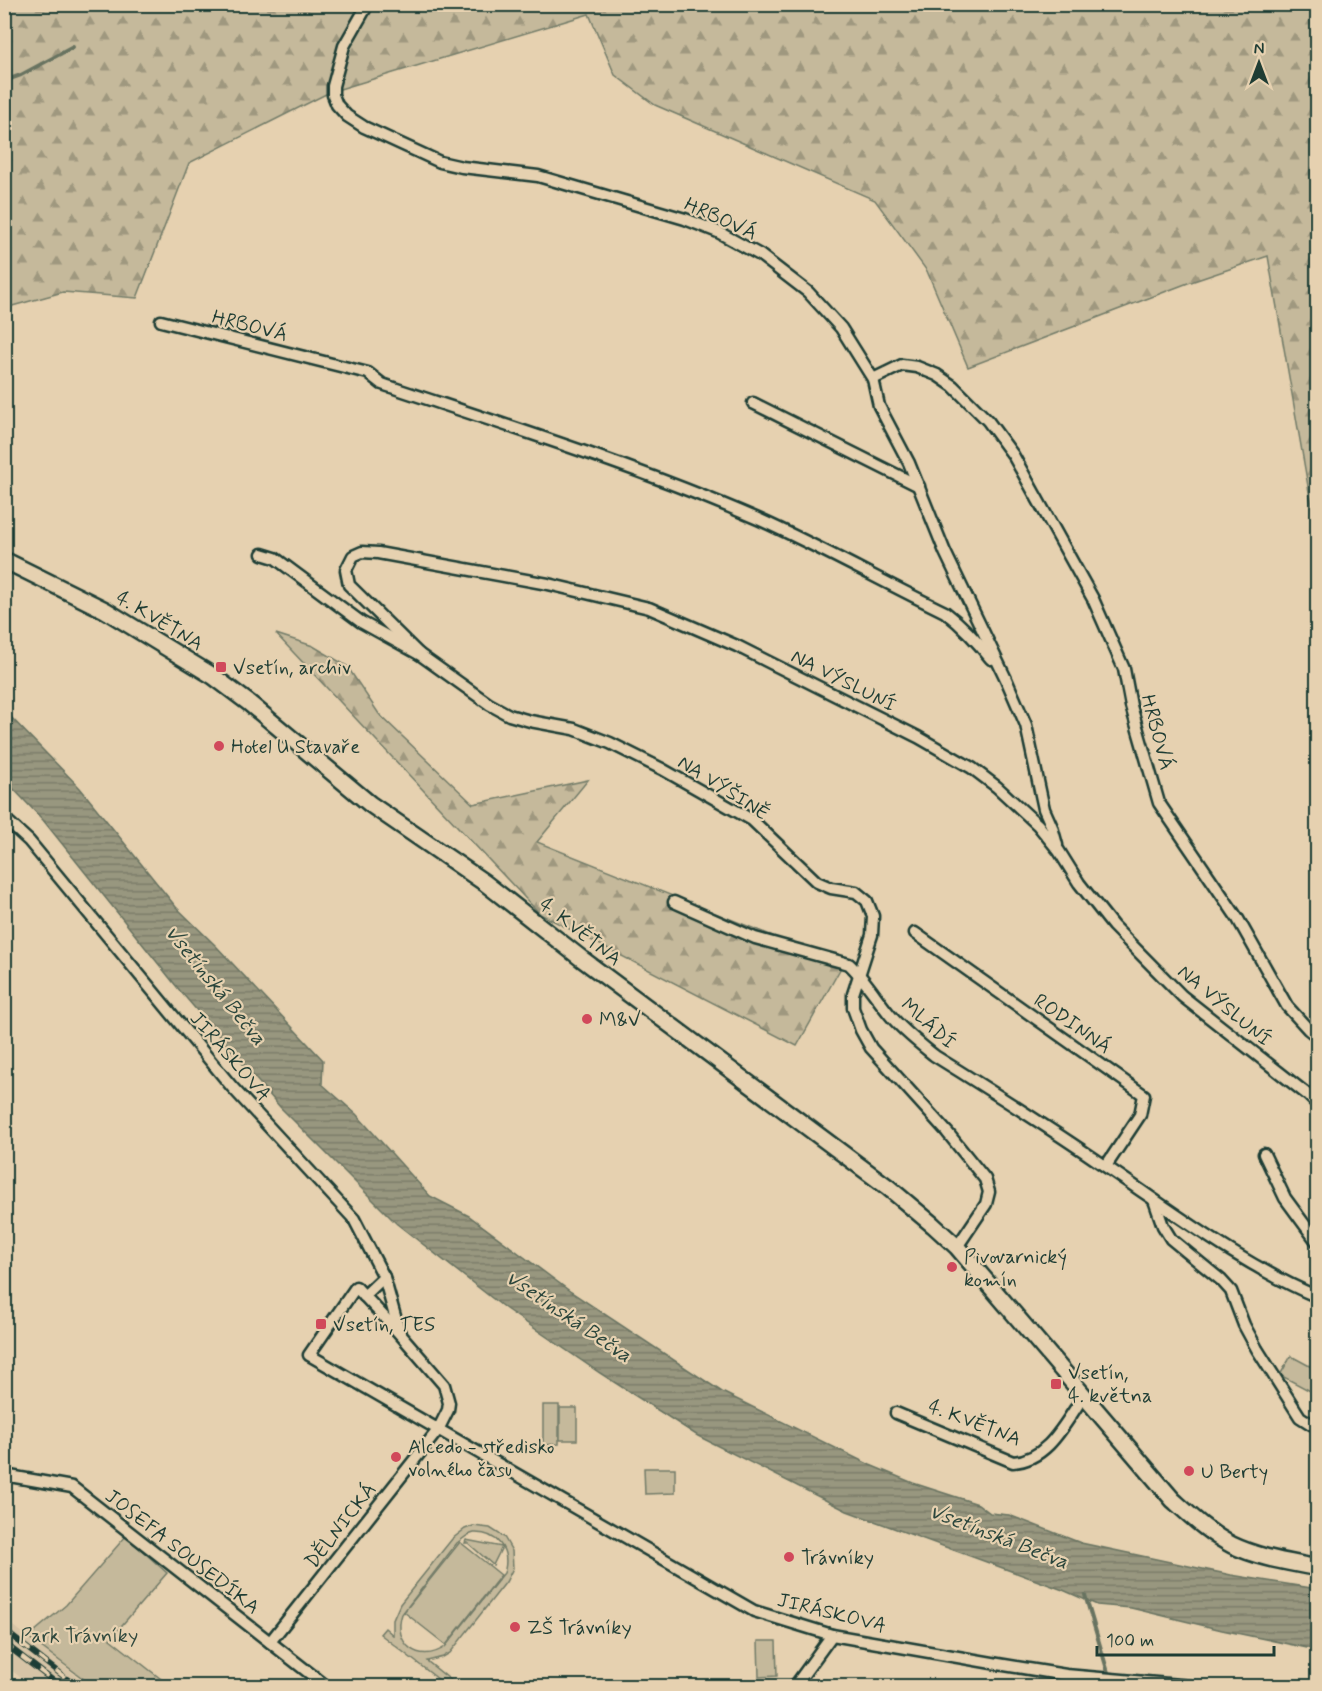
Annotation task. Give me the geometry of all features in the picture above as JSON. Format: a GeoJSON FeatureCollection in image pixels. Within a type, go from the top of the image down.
{"type":"FeatureCollection","features":[{"type":"Feature","properties":{"kind":"street","name":"HRBOVÁ"},"geometry":{"type":"LineString","coordinates":[[368,4],[344,46],[333,86],[333,95],[337,105],[346,116],[364,127],[440,162],[462,167],[538,176],[685,219],[735,239],[808,292],[842,328],[873,380],[879,406],[919,486],[945,552],[1026,725],[1044,809],[1052,826],[1059,851]]}},
{"type":"Feature","properties":{"kind":"street","name":"HRBOVÁ"},"geometry":{"type":"LineString","coordinates":[[161,321],[368,373],[382,384],[627,466],[759,520],[945,612],[963,626],[980,644],[1006,679]]}},
{"type":"Feature","properties":{"kind":"street","name":"HRBOVÁ"},"geometry":{"type":"LineString","coordinates":[[873,380],[902,365],[937,375],[953,386],[988,421],[1013,455],[1093,599],[1124,669],[1131,706],[1159,803],[1238,919],[1287,1006],[1317,1037]]}},
{"type":"Feature","properties":{"kind":"street"},"geometry":{"type":"LineString","coordinates":[[753,403],[919,486]]}},
{"type":"Feature","properties":{"kind":"street","name":"NA VÝSLUNÍ"},"geometry":{"type":"LineString","coordinates":[[418,654],[349,585],[346,570],[353,556],[362,552],[378,553],[548,584],[649,608],[736,646],[918,737],[972,768],[1038,825],[1113,926],[1182,996],[1308,1095],[1317,1106]]}},
{"type":"Feature","properties":{"kind":"street","name":"NA VÝŠINĚ"},"geometry":{"type":"LineString","coordinates":[[262,554],[275,558],[361,622],[418,654],[489,705],[509,715],[530,721],[574,729],[610,743],[662,769],[752,820],[817,882],[831,888],[856,892],[867,901],[873,916],[872,935],[853,994],[854,1008],[861,1030],[871,1048],[947,1131],[985,1179],[989,1192],[986,1204],[957,1247]]}},
{"type":"Feature","properties":{"kind":"street","name":"4. KVĚTNA"},"geometry":{"type":"LineString","coordinates":[[4,560],[105,610],[219,681],[249,703],[370,804],[485,884],[889,1188],[957,1247],[1083,1397],[1173,1500],[1198,1523],[1232,1545],[1250,1552],[1317,1568]]}},
{"type":"Feature","properties":{"kind":"street","name":"JIRÁSKOVA"},"geometry":{"type":"LineString","coordinates":[[4,818],[29,841],[232,1087],[354,1219],[384,1277],[400,1334]]}},
{"type":"Feature","properties":{"kind":"street","name":"MLÁDÍ"},"geometry":{"type":"LineString","coordinates":[[674,902],[755,938],[849,964],[891,1016],[911,1037],[935,1056],[1106,1166],[1237,1255],[1317,1297]]}},
{"type":"Feature","properties":{"kind":"street","name":"RODINNÁ"},"geometry":{"type":"LineString","coordinates":[[915,933],[1144,1095],[1140,1115],[1106,1166]]}},
{"type":"Feature","properties":{"kind":"street"},"geometry":{"type":"LineString","coordinates":[[1264,1154],[1285,1198],[1317,1243]]}},
{"type":"Feature","properties":{"kind":"street"},"geometry":{"type":"LineString","coordinates":[[1154,1199],[1163,1226],[1171,1239],[1231,1291],[1244,1325],[1257,1349],[1300,1417],[1311,1424],[1317,1423]]}},
{"type":"Feature","properties":{"kind":"street"},"geometry":{"type":"LineString","coordinates":[[364,1296],[384,1277]]}},
{"type":"Feature","properties":{"kind":"street","name":"JIRÁSKOVA"},"geometry":{"type":"LineString","coordinates":[[438,1430],[449,1403],[444,1386],[356,1287],[309,1355],[438,1430],[754,1611],[832,1635],[1067,1681],[1102,1678],[1191,1686]]}},
{"type":"Feature","properties":{"kind":"street","name":"4. KVĚTNA"},"geometry":{"type":"LineString","coordinates":[[896,1413],[1013,1462],[1023,1462],[1036,1456],[1052,1443],[1083,1397]]}},
{"type":"Feature","properties":{"kind":"street","name":"DĚLNICKÁ"},"geometry":{"type":"LineString","coordinates":[[270,1642],[438,1430]]}},
{"type":"Feature","properties":{"kind":"street","name":"JOSEFA SOUSEDÍKA"},"geometry":{"type":"LineString","coordinates":[[4,1475],[72,1488],[326,1686]]}},
{"type":"Feature","properties":{"kind":"street"},"geometry":{"type":"LineString","coordinates":[[795,1686],[832,1635]]}},
{"type":"Feature","properties":{"kind":"shaded area"},"geometry":{"type":"Polygon","coordinates":[[[4,1618],[89,1686],[31,1686],[5,1665],[4,1618]]]}},
{"type":"Feature","properties":{"kind":"green space"},"geometry":{"type":"Polygon","coordinates":[[[5,5],[1317,5],[1317,538],[1268,256],[1188,283],[968,367],[927,271],[875,200],[655,105],[615,75],[589,14],[330,92],[189,163],[137,298],[63,292],[5,308],[5,5]]]}},
{"type":"Feature","properties":{"kind":"green space"},"geometry":{"type":"Polygon","coordinates":[[[276,634],[313,646],[347,666],[379,714],[473,804],[588,780],[537,842],[843,964],[797,1046],[540,914],[276,634]]]}},
{"type":"Feature","properties":{"kind":"green space"},"geometry":{"type":"Polygon","coordinates":[[[1291,1356],[1317,1370],[1316,1394],[1280,1375],[1291,1356]]]}},
{"type":"Feature","properties":{"kind":"green space"},"geometry":{"type":"Polygon","coordinates":[[[543,1405],[559,1405],[559,1444],[543,1445],[543,1405]]]}},
{"type":"Feature","properties":{"kind":"green space"},"geometry":{"type":"Polygon","coordinates":[[[560,1408],[577,1408],[577,1440],[560,1440],[560,1408]]]}},
{"type":"Feature","properties":{"kind":"green space"},"geometry":{"type":"Polygon","coordinates":[[[644,1468],[675,1468],[675,1493],[645,1494],[644,1468]]]}},
{"type":"Feature","properties":{"kind":"green space"},"geometry":{"type":"Polygon","coordinates":[[[473,1526],[490,1528],[504,1537],[512,1551],[513,1568],[506,1582],[450,1653],[427,1661],[458,1686],[447,1686],[380,1634],[385,1628],[393,1635],[393,1620],[400,1604],[452,1539],[473,1526]],[[482,1533],[468,1535],[457,1543],[402,1614],[401,1634],[404,1642],[410,1648],[426,1654],[445,1647],[504,1573],[506,1557],[504,1550],[495,1539],[482,1533]]]}},
{"type":"Feature","properties":{"kind":"green space","name":"Park Trávníky"},"geometry":{"type":"Polygon","coordinates":[[[126,1536],[167,1573],[110,1639],[170,1686],[93,1686],[28,1637],[66,1605],[126,1536]]]}},
{"type":"Feature","properties":{"kind":"green space"},"geometry":{"type":"Polygon","coordinates":[[[466,1540],[502,1547],[493,1565],[468,1543],[465,1543],[466,1540]]]}},
{"type":"Feature","properties":{"kind":"green space"},"geometry":{"type":"Polygon","coordinates":[[[460,1542],[501,1575],[446,1645],[404,1612],[460,1542]]]}},
{"type":"Feature","properties":{"kind":"green space"},"geometry":{"type":"Polygon","coordinates":[[[758,1641],[776,1641],[777,1676],[759,1677],[758,1641]]]}},
{"type":"Feature","properties":{"kind":"water","name":"Vsetínská Bečva"},"geometry":{"type":"Polygon","coordinates":[[[4,710],[80,788],[176,907],[216,946],[323,1060],[322,1084],[356,1114],[430,1196],[469,1216],[571,1292],[722,1392],[870,1465],[913,1483],[978,1504],[990,1513],[1009,1515],[1081,1543],[1231,1575],[1317,1589],[1317,1650],[1131,1608],[1097,1605],[1063,1590],[847,1511],[698,1436],[506,1309],[397,1224],[280,1107],[181,992],[43,820],[5,780],[4,710]]]}},
{"type":"Feature","properties":{"kind":"waterway"},"geometry":{"type":"LineString","coordinates":[[4,81],[21,75],[73,47]]}},
{"type":"Feature","properties":{"kind":"waterway"},"geometry":{"type":"LineString","coordinates":[[1085,1595],[1112,1686]]}},
{"type":"Feature","properties":{"kind":"railway"},"geometry":{"type":"LineString","coordinates":[[4,1630],[76,1686]]}},
{"type":"Feature","properties":{"kind":"railway"},"geometry":{"type":"LineString","coordinates":[[4,1643],[60,1686]]}},
{"type":"Feature","properties":{"kind":"place","name":"Vsetín, archiv"},"geometry":{"type":"Point","coordinates":[221,667]}},
{"type":"Feature","properties":{"kind":"place","name":"Hotel U Stavaře"},"geometry":{"type":"Point","coordinates":[219,746]}},
{"type":"Feature","properties":{"kind":"place","name":"M&V"},"geometry":{"type":"Point","coordinates":[587,1019]}},
{"type":"Feature","properties":{"kind":"place","name":"Pivovarnický komín"},"geometry":{"type":"Point","coordinates":[952,1267]}},
{"type":"Feature","properties":{"kind":"place","name":"Vsetín, TES"},"geometry":{"type":"Point","coordinates":[321,1324]}},
{"type":"Feature","properties":{"kind":"place","name":"Vsetín, 4. května"},"geometry":{"type":"Point","coordinates":[1056,1384]}},
{"type":"Feature","properties":{"kind":"place","name":"Alcedo - středisko volného času"},"geometry":{"type":"Point","coordinates":[396,1457]}},
{"type":"Feature","properties":{"kind":"place","name":"U Berty"},"geometry":{"type":"Point","coordinates":[1189,1471]}},
{"type":"Feature","properties":{"kind":"place","name":"Trávníky"},"geometry":{"type":"Point","coordinates":[789,1557]}},
{"type":"Feature","properties":{"kind":"place","name":"ZŠ Trávníky"},"geometry":{"type":"Point","coordinates":[515,1627]}}]}
